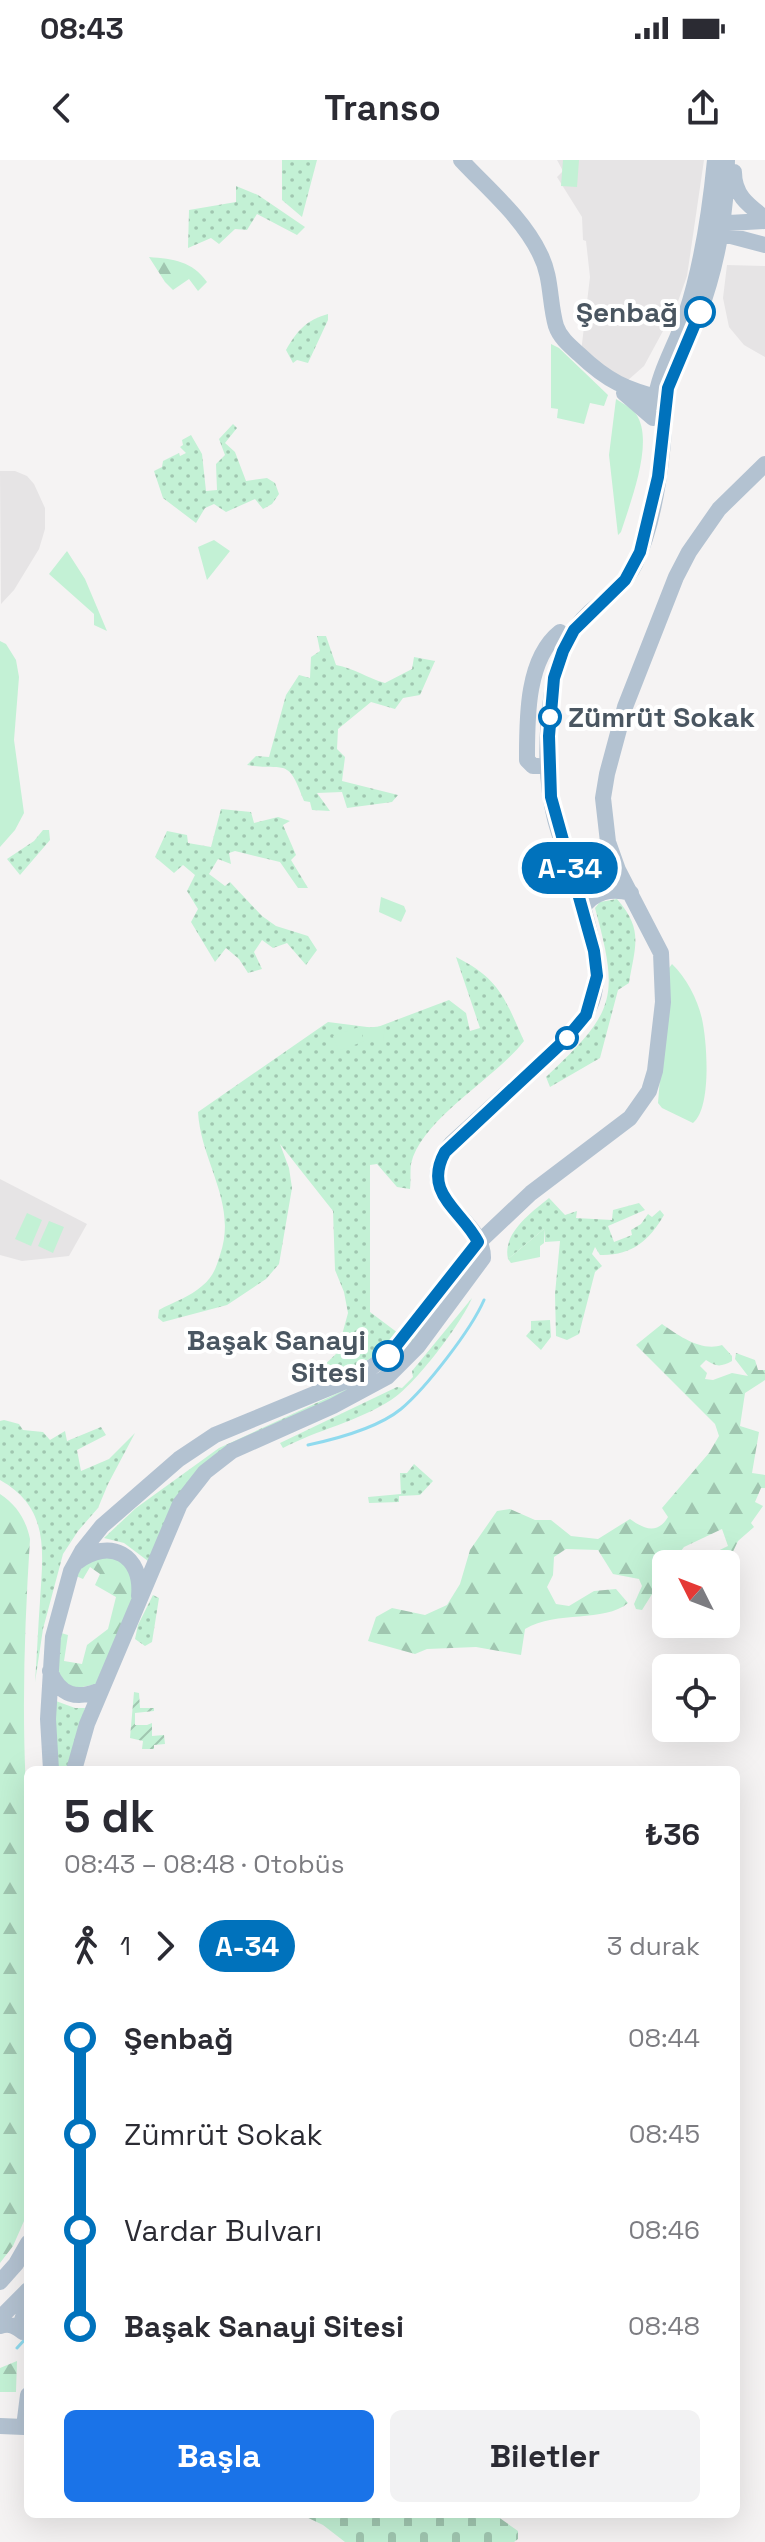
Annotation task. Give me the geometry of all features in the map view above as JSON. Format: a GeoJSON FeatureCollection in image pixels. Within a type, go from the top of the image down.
{"type":"FeatureCollection","features":[{"type":"Feature","properties":{"kind":"main road"},"geometry":{"type":"LineString","coordinates":[[461,160],[522,226],[540,253],[549,276],[559,333],[587,362],[653,418]]}},
{"type":"Feature","properties":{"kind":"main road"},"geometry":{"type":"LineString","coordinates":[[477,1244],[468,1242],[431,1197],[427,1173],[433,1150],[446,1134],[569,1021],[581,1001],[586,979],[584,957],[542,810],[541,691],[560,632],[576,611],[615,576],[627,557],[652,451],[653,418],[699,316],[711,274],[715,160]]}},
{"type":"Feature","properties":{"kind":"main road"},"geometry":{"type":"LineString","coordinates":[[477,1244],[474,1235],[442,1193],[437,1178],[441,1159],[451,1144],[566,1039],[586,1015],[597,976],[594,951],[555,818],[543,762],[551,694],[563,651],[583,620],[625,580],[640,552],[658,477],[659,377],[685,319],[715,228],[727,190],[730,160]]}},
{"type":"Feature","properties":{"kind":"main road"},"geometry":{"type":"LineString","coordinates":[[730,160],[740,195],[765,219]]}},
{"type":"Feature","properties":{"kind":"main road"},"geometry":{"type":"LineString","coordinates":[[715,228],[765,219]]}},
{"type":"Feature","properties":{"kind":"main road"},"geometry":{"type":"LineString","coordinates":[[715,228],[758,243]]}},
{"type":"Feature","properties":{"kind":"main road"},"geometry":{"type":"LineString","coordinates":[[711,274],[728,247],[758,243]]}},
{"type":"Feature","properties":{"kind":"main road"},"geometry":{"type":"LineString","coordinates":[[614,383],[661,398]]}},
{"type":"Feature","properties":{"kind":"main road"},"geometry":{"type":"LineString","coordinates":[[75,1766],[100,1690],[180,1504],[205,1472],[245,1444],[333,1406],[387,1377],[418,1346],[477,1244],[515,1207],[630,1118],[649,1091],[655,1071],[663,1002],[661,953],[614,860],[605,829],[603,798],[612,750],[676,577],[719,509],[765,464]]}},
{"type":"Feature","properties":{"kind":"main road"},"geometry":{"type":"LineString","coordinates":[[570,869],[581,874],[592,873],[614,860]]}},
{"type":"Feature","properties":{"kind":"main road"},"geometry":{"type":"LineString","coordinates":[[582,909],[591,898],[603,892],[618,890],[631,893]]}},
{"type":"Feature","properties":{"kind":"main road"},"geometry":{"type":"LineString","coordinates":[[51,1766],[50,1670],[57,1615],[74,1564],[102,1526],[195,1447],[229,1429],[358,1376],[387,1357],[452,1289]]}},
{"type":"Feature","properties":{"kind":"main road"},"geometry":{"type":"LineString","coordinates":[[74,1564],[95,1551],[116,1551],[129,1555],[152,1572]]}},
{"type":"Feature","properties":{"kind":"main road"},"geometry":{"type":"LineString","coordinates":[[116,1551],[127,1558],[137,1572],[139,1602]]}},
{"type":"Feature","properties":{"kind":"main road"},"geometry":{"type":"LineString","coordinates":[[50,1670],[55,1683],[66,1693],[80,1696],[100,1690]]}},
{"type":"Feature","properties":{"kind":"main road"},"geometry":{"type":"LineString","coordinates":[[0,2282],[24,2250]]}},
{"type":"Feature","properties":{"kind":"main road"},"geometry":{"type":"LineString","coordinates":[[0,2318],[24,2294]]}},
{"type":"Feature","properties":{"kind":"main road"},"geometry":{"type":"LineString","coordinates":[[0,2326],[16,2326],[24,2336]]}},
{"type":"Feature","properties":{"kind":"main road"},"geometry":{"type":"LineString","coordinates":[[0,2426],[24,2427]]}},
{"type":"Feature","properties":{"kind":"shaded area"},"geometry":{"type":"Polygon","coordinates":[[[557,160],[704,160],[687,276],[676,307],[644,366],[627,381],[581,352],[590,277],[586,241],[583,240],[582,217],[557,177],[563,171],[557,160]]]}},
{"type":"Feature","properties":{"kind":"shaded area"},"geometry":{"type":"Polygon","coordinates":[[[727,265],[765,266],[765,357],[744,345],[729,327],[723,298],[727,265]]]}},
{"type":"Feature","properties":{"kind":"shaded area"},"geometry":{"type":"Polygon","coordinates":[[[0,471],[15,471],[27,476],[45,508],[45,529],[39,549],[14,590],[1,604],[0,471]]]}},
{"type":"Feature","properties":{"kind":"shaded area"},"geometry":{"type":"Polygon","coordinates":[[[0,1179],[87,1224],[69,1256],[22,1261],[0,1255],[0,1179]]]}},
{"type":"Feature","properties":{"kind":"green space"},"geometry":{"type":"Polygon","coordinates":[[[282,160],[317,160],[302,217],[282,200],[282,160]]]}},
{"type":"Feature","properties":{"kind":"green space"},"geometry":{"type":"Polygon","coordinates":[[[563,160],[579,160],[577,187],[561,186],[563,160]]]}},
{"type":"Feature","properties":{"kind":"green space"},"geometry":{"type":"Polygon","coordinates":[[[236,186],[258,195],[305,227],[297,235],[257,214],[247,230],[235,229],[219,244],[211,238],[188,248],[189,210],[236,202],[236,186]]]}},
{"type":"Feature","properties":{"kind":"green space"},"geometry":{"type":"Polygon","coordinates":[[[149,257],[182,262],[207,282],[198,291],[189,279],[173,290],[149,257]]]}},
{"type":"Feature","properties":{"kind":"green space"},"geometry":{"type":"Polygon","coordinates":[[[328,314],[308,363],[297,360],[293,363],[286,350],[294,337],[308,323],[328,314]]]}},
{"type":"Feature","properties":{"kind":"green space"},"geometry":{"type":"Polygon","coordinates":[[[551,344],[608,395],[604,406],[590,403],[584,424],[557,418],[558,409],[551,408],[551,344]]]}},
{"type":"Feature","properties":{"kind":"green space"},"geometry":{"type":"Polygon","coordinates":[[[616,399],[636,414],[643,440],[635,489],[618,535],[609,455],[616,399]]]}},
{"type":"Feature","properties":{"kind":"green space"},"geometry":{"type":"Polygon","coordinates":[[[233,424],[237,428],[225,443],[235,452],[246,481],[267,478],[275,483],[279,494],[272,504],[263,509],[255,499],[226,512],[214,504],[205,508],[196,523],[163,498],[154,471],[162,467],[163,461],[186,453],[180,447],[182,440],[191,435],[202,454],[206,491],[217,490],[216,464],[225,455],[219,439],[233,424]]]}},
{"type":"Feature","properties":{"kind":"green space"},"geometry":{"type":"Polygon","coordinates":[[[214,540],[230,551],[207,580],[198,547],[214,540]]]}},
{"type":"Feature","properties":{"kind":"green space"},"geometry":{"type":"Polygon","coordinates":[[[67,551],[85,579],[107,631],[94,625],[94,614],[49,574],[67,551]]]}},
{"type":"Feature","properties":{"kind":"green space"},"geometry":{"type":"Polygon","coordinates":[[[317,636],[326,636],[336,665],[385,683],[412,669],[414,657],[435,661],[420,695],[403,698],[395,709],[371,702],[338,729],[337,749],[345,757],[342,781],[398,795],[392,802],[347,808],[342,792],[317,793],[330,811],[312,810],[289,771],[278,767],[247,765],[256,756],[269,757],[286,695],[299,675],[310,678],[311,657],[320,651],[317,636]]]}},
{"type":"Feature","properties":{"kind":"green space"},"geometry":{"type":"Polygon","coordinates":[[[0,641],[6,644],[16,660],[19,677],[14,740],[24,813],[15,830],[0,847],[0,641]]]}},
{"type":"Feature","properties":{"kind":"green space"},"geometry":{"type":"Polygon","coordinates":[[[221,809],[251,812],[254,823],[278,817],[290,821],[283,825],[296,855],[291,860],[308,888],[298,888],[280,862],[235,851],[229,853],[231,864],[218,859],[209,874],[225,886],[230,882],[262,916],[276,926],[308,936],[317,950],[306,965],[287,943],[273,948],[262,940],[254,952],[262,969],[248,973],[239,959],[226,948],[215,962],[191,922],[198,909],[187,891],[195,875],[183,865],[174,873],[155,857],[167,831],[187,835],[188,843],[211,847],[221,809]]]}},
{"type":"Feature","properties":{"kind":"green space"},"geometry":{"type":"Polygon","coordinates":[[[43,830],[49,830],[50,840],[20,875],[7,859],[34,841],[43,830]]]}},
{"type":"Feature","properties":{"kind":"green space"},"geometry":{"type":"Polygon","coordinates":[[[381,897],[404,906],[406,911],[401,922],[379,912],[381,897]]]}},
{"type":"Feature","properties":{"kind":"green space"},"geometry":{"type":"Polygon","coordinates":[[[617,899],[626,910],[634,929],[635,948],[629,983],[618,990],[600,1058],[550,1087],[546,1077],[586,1036],[606,1002],[608,964],[595,908],[600,902],[617,899]]]}},
{"type":"Feature","properties":{"kind":"green space"},"geometry":{"type":"Polygon","coordinates":[[[456,957],[492,982],[506,1002],[524,1041],[429,1131],[411,1164],[410,1189],[397,1187],[377,1164],[370,1165],[370,1312],[398,1333],[373,1357],[321,1384],[316,1373],[337,1353],[348,1313],[335,1270],[333,1211],[280,1144],[292,1188],[279,1264],[266,1279],[227,1305],[163,1322],[158,1318],[159,1310],[192,1293],[209,1279],[217,1264],[224,1236],[222,1200],[205,1149],[198,1112],[328,1022],[375,1028],[449,1000],[466,1013],[470,1031],[480,1028],[456,957]]]}},
{"type":"Feature","properties":{"kind":"green space"},"geometry":{"type":"Polygon","coordinates":[[[672,964],[694,997],[704,1029],[706,1089],[699,1115],[693,1123],[658,1103],[669,968],[672,964]]]}},
{"type":"Feature","properties":{"kind":"green space"},"geometry":{"type":"Polygon","coordinates":[[[385,1026],[383,1041],[365,1041],[338,1051],[333,1036],[359,1027],[363,1038],[363,1028],[385,1026]]]}},
{"type":"Feature","properties":{"kind":"green space"},"geometry":{"type":"Polygon","coordinates":[[[549,1198],[565,1215],[577,1211],[576,1218],[612,1220],[613,1210],[639,1203],[645,1210],[608,1226],[614,1242],[632,1235],[631,1230],[641,1224],[648,1214],[652,1217],[660,1210],[664,1215],[652,1232],[630,1250],[600,1255],[595,1247],[592,1254],[602,1266],[595,1272],[579,1334],[567,1340],[556,1336],[555,1294],[560,1241],[545,1242],[544,1229],[508,1259],[509,1240],[514,1232],[549,1198]]]}},
{"type":"Feature","properties":{"kind":"green space"},"geometry":{"type":"Polygon","coordinates":[[[27,1213],[42,1220],[31,1246],[15,1239],[27,1213]]]}},
{"type":"Feature","properties":{"kind":"green space"},"geometry":{"type":"Polygon","coordinates":[[[49,1221],[64,1227],[53,1253],[38,1246],[49,1221]]]}},
{"type":"Feature","properties":{"kind":"green space"},"geometry":{"type":"Polygon","coordinates":[[[544,1229],[540,1257],[511,1263],[508,1259],[544,1229]]]}},
{"type":"Feature","properties":{"kind":"green space"},"geometry":{"type":"Polygon","coordinates":[[[472,1298],[436,1353],[391,1400],[283,1448],[280,1443],[397,1387],[402,1388],[413,1377],[412,1371],[472,1298]]]}},
{"type":"Feature","properties":{"kind":"green space"},"geometry":{"type":"Polygon","coordinates":[[[550,1320],[551,1337],[541,1350],[526,1336],[531,1330],[531,1321],[550,1320]]]}},
{"type":"Feature","properties":{"kind":"green space"},"geometry":{"type":"Polygon","coordinates":[[[425,1321],[424,1328],[385,1373],[230,1448],[148,1561],[124,1543],[104,1538],[136,1508],[219,1448],[375,1376],[425,1321]]]}},
{"type":"Feature","properties":{"kind":"green space"},"geometry":{"type":"Polygon","coordinates":[[[662,1324],[699,1345],[722,1345],[732,1356],[732,1361],[722,1365],[706,1360],[700,1366],[707,1373],[705,1379],[713,1380],[732,1373],[748,1376],[735,1359],[736,1353],[755,1360],[758,1370],[765,1370],[765,1380],[745,1393],[740,1426],[759,1432],[752,1473],[765,1475],[765,1488],[761,1488],[755,1502],[763,1506],[751,1523],[754,1527],[738,1541],[734,1550],[720,1550],[728,1546],[722,1529],[682,1550],[652,1550],[652,1594],[642,1610],[636,1609],[634,1604],[642,1586],[639,1579],[613,1574],[598,1550],[566,1549],[554,1557],[553,1575],[547,1587],[556,1604],[569,1606],[594,1591],[616,1589],[628,1603],[606,1613],[551,1620],[525,1629],[521,1655],[476,1647],[427,1649],[415,1654],[368,1641],[376,1617],[392,1608],[425,1615],[447,1605],[460,1584],[470,1550],[497,1511],[510,1509],[535,1520],[551,1520],[571,1536],[598,1539],[630,1519],[650,1528],[664,1523],[668,1517],[662,1508],[709,1453],[719,1436],[715,1424],[636,1345],[662,1324]]]}},
{"type":"Feature","properties":{"kind":"green space"},"geometry":{"type":"Polygon","coordinates":[[[0,1421],[19,1424],[23,1430],[43,1432],[50,1440],[65,1431],[67,1441],[101,1427],[106,1435],[77,1450],[81,1471],[109,1459],[135,1433],[98,1508],[63,1554],[43,1629],[35,1682],[42,1548],[40,1532],[28,1504],[0,1480],[0,1421]]]}},
{"type":"Feature","properties":{"kind":"green space"},"geometry":{"type":"Polygon","coordinates":[[[414,1464],[433,1481],[420,1495],[399,1496],[399,1502],[369,1503],[368,1497],[401,1494],[400,1473],[407,1473],[414,1464]]]}},
{"type":"Feature","properties":{"kind":"green space"},"geometry":{"type":"Polygon","coordinates":[[[0,1494],[20,1514],[30,1539],[24,1715],[24,2221],[13,2246],[0,2263],[0,1494]]]}},
{"type":"Feature","properties":{"kind":"green space"},"geometry":{"type":"Polygon","coordinates":[[[99,1557],[113,1557],[129,1567],[135,1593],[96,1684],[69,1690],[55,1666],[61,1633],[68,1635],[64,1661],[82,1664],[87,1645],[108,1629],[116,1597],[95,1585],[100,1574],[90,1567],[83,1579],[76,1576],[86,1562],[99,1557]]]}},
{"type":"Feature","properties":{"kind":"green space"},"geometry":{"type":"Polygon","coordinates":[[[153,1595],[159,1598],[152,1642],[145,1646],[135,1639],[138,1625],[153,1595]]]}},
{"type":"Feature","properties":{"kind":"green space"},"geometry":{"type":"Polygon","coordinates":[[[134,1692],[139,1693],[140,1708],[154,1708],[154,1711],[135,1713],[135,1725],[152,1723],[152,1736],[164,1735],[165,1744],[154,1745],[154,1749],[142,1749],[143,1741],[130,1738],[134,1692]]]}},
{"type":"Feature","properties":{"kind":"green space"},"geometry":{"type":"Polygon","coordinates":[[[56,1701],[85,1708],[68,1766],[54,1766],[56,1701]]]}},
{"type":"Feature","properties":{"kind":"green space"},"geometry":{"type":"Polygon","coordinates":[[[17,2361],[16,2392],[0,2392],[0,2368],[17,2361]]]}},
{"type":"Feature","properties":{"kind":"green space"},"geometry":{"type":"Polygon","coordinates":[[[308,2518],[500,2518],[518,2531],[518,2539],[514,2542],[345,2542],[308,2518]]]}},
{"type":"Feature","properties":{"kind":"waterway"},"geometry":{"type":"LineString","coordinates":[[308,1445],[369,1427],[401,1409],[447,1358],[484,1300]]}},
{"type":"Feature","properties":{"kind":"waterway"},"geometry":{"type":"LineString","coordinates":[[17,2348],[24,2340]]}},
{"type":"Feature","properties":{"kind":"bus line","name":"A-34"},"geometry":{"type":"LineString","coordinates":[[388,1356],[478,1242],[442,1193],[437,1178],[445,1152],[579,1026],[591,1004],[597,976],[594,951],[555,818],[550,788],[551,694],[558,663],[568,640],[583,620],[625,580],[640,552],[658,477],[668,388],[700,312]]}},
{"type":"Feature","properties":{"kind":"place","name":"Şenbağ"},"geometry":{"type":"Point","coordinates":[700,312]}},
{"type":"Feature","properties":{"kind":"place","name":"Zümrüt Sokak"},"geometry":{"type":"Point","coordinates":[550,717]}},
{"type":"Feature","properties":{"kind":"place","name":"Başak Sanayi Sitesi"},"geometry":{"type":"Point","coordinates":[388,1356]}}]}
